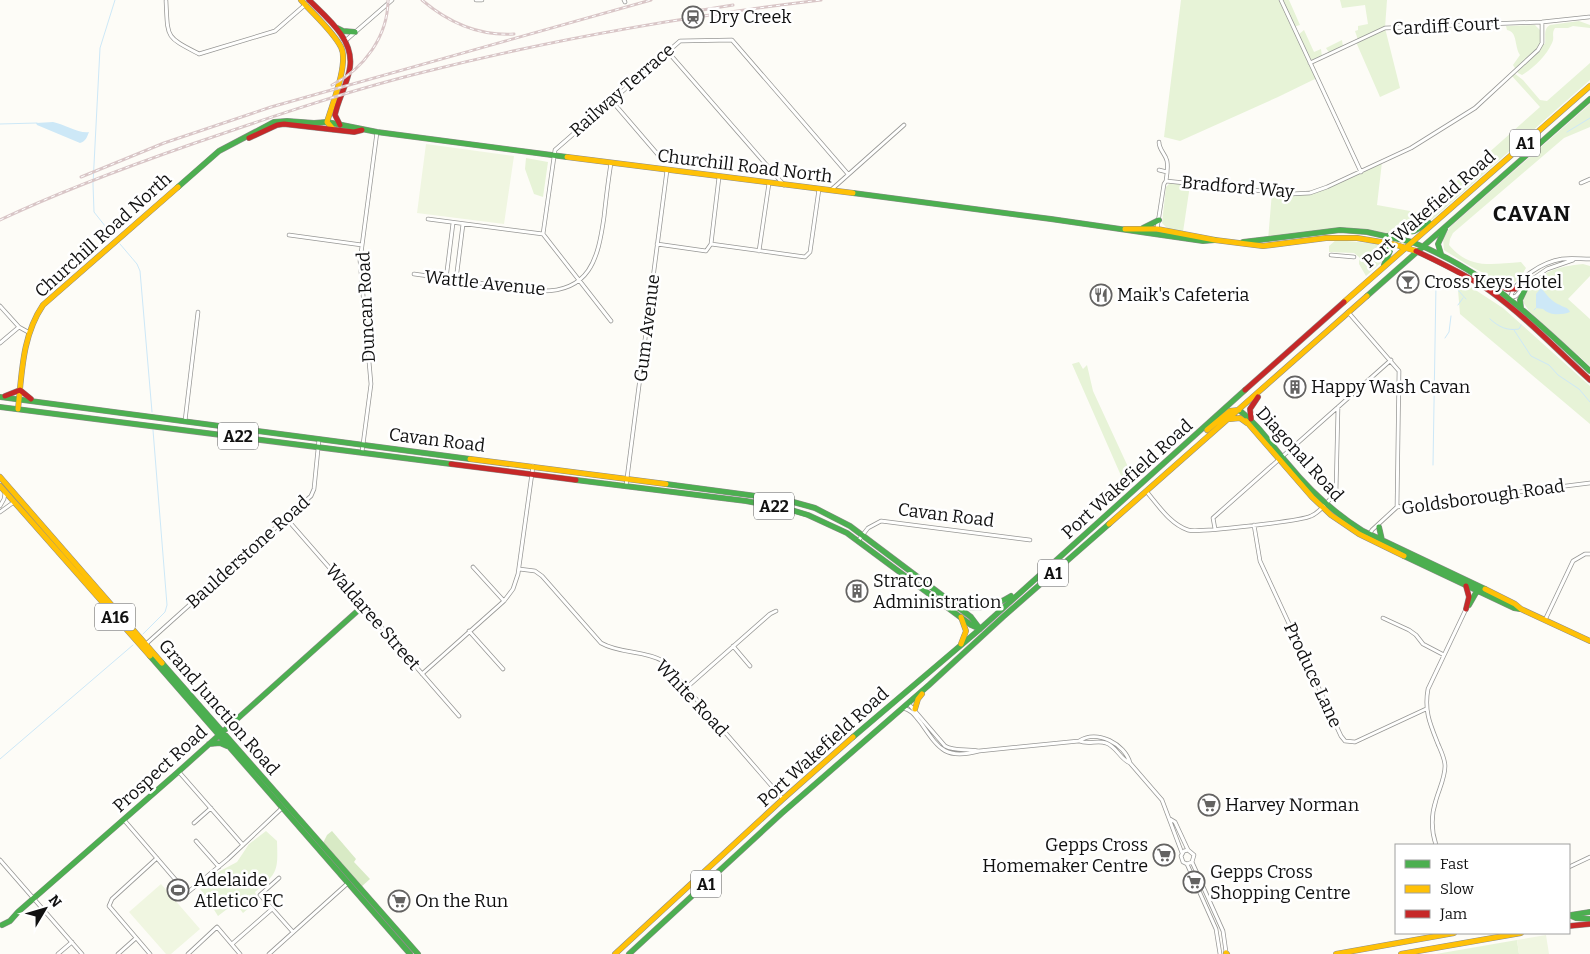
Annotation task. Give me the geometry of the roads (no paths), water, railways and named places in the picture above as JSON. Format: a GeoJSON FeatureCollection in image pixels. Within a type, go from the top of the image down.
{"type":"FeatureCollection","features":[{"type":"Feature","properties":{"kind":"main road"},"geometry":{"type":"LineString","coordinates":[[306,1],[335,27],[349,49],[351,58],[335,115],[340,124]]}},
{"type":"Feature","properties":{"kind":"main road"},"geometry":{"type":"LineString","coordinates":[[306,1],[342,50],[343,64]]}},
{"type":"Feature","properties":{"kind":"main road"},"geometry":{"type":"LineString","coordinates":[[335,27],[343,31],[355,32]]}},
{"type":"Feature","properties":{"kind":"main road"},"geometry":{"type":"LineString","coordinates":[[332,36],[345,41]]}},
{"type":"Feature","properties":{"kind":"main road"},"geometry":{"type":"LineString","coordinates":[[334,129],[328,122],[328,114],[346,53],[345,41]]}},
{"type":"Feature","properties":{"kind":"main road","name":"Port Wakefield Road"},"geometry":{"type":"LineString","coordinates":[[615,954],[783,799],[980,629],[1332,312],[1590,86]]}},
{"type":"Feature","properties":{"kind":"main road","name":"Port Wakefield Road"},"geometry":{"type":"LineString","coordinates":[[629,954],[801,796],[929,685],[1146,490],[1229,419],[1315,340],[1590,99]]}},
{"type":"Feature","properties":{"kind":"main road"},"geometry":{"type":"LineString","coordinates":[[314,123],[328,114]]}},
{"type":"Feature","properties":{"kind":"main road","name":"Churchill Road North"},"geometry":{"type":"LineString","coordinates":[[18,409],[28,332],[44,305],[219,151],[277,121],[328,122],[377,132],[1125,229],[1142,228],[1157,232]]}},
{"type":"Feature","properties":{"kind":"main road","name":"Churchill Road North"},"geometry":{"type":"LineString","coordinates":[[244,138],[247,139],[276,125],[284,124],[354,132],[362,130]]}},
{"type":"Feature","properties":{"kind":"main road"},"geometry":{"type":"LineString","coordinates":[[1388,236],[1409,233],[1419,229],[1452,207]]}},
{"type":"Feature","properties":{"kind":"main road"},"geometry":{"type":"LineString","coordinates":[[1142,228],[1159,220]]}},
{"type":"Feature","properties":{"kind":"main road"},"geometry":{"type":"LineString","coordinates":[[1441,254],[1438,244],[1448,223]]}},
{"type":"Feature","properties":{"kind":"main road","name":"Churchill Road North"},"geometry":{"type":"LineString","coordinates":[[1125,229],[1130,232],[1205,236],[1215,240],[1262,246],[1326,238],[1357,238],[1386,242],[1406,247],[1452,268],[1489,291]]}},
{"type":"Feature","properties":{"kind":"main road"},"geometry":{"type":"LineString","coordinates":[[1326,238],[1329,231]]}},
{"type":"Feature","properties":{"kind":"main road","name":"Churchill Road North"},"geometry":{"type":"LineString","coordinates":[[1236,243],[1329,231],[1350,231],[1388,236],[1412,242],[1441,254],[1466,269]]}},
{"type":"Feature","properties":{"kind":"main road"},"geometry":{"type":"LineString","coordinates":[[1383,268],[1390,251],[1386,242]]}},
{"type":"Feature","properties":{"kind":"main road"},"geometry":{"type":"LineString","coordinates":[[1466,269],[1480,274],[1502,287],[1515,289]]}},
{"type":"Feature","properties":{"kind":"main road"},"geometry":{"type":"LineString","coordinates":[[1466,269],[1510,298],[1590,371]]}},
{"type":"Feature","properties":{"kind":"main road"},"geometry":{"type":"LineString","coordinates":[[1521,308],[1520,300],[1530,281]]}},
{"type":"Feature","properties":{"kind":"main road"},"geometry":{"type":"LineString","coordinates":[[1489,291],[1499,296],[1510,298]]}},
{"type":"Feature","properties":{"kind":"main road"},"geometry":{"type":"LineString","coordinates":[[1489,291],[1590,380]]}},
{"type":"Feature","properties":{"kind":"main road"},"geometry":{"type":"LineString","coordinates":[[1510,298],[1511,304],[1534,329]]}},
{"type":"Feature","properties":{"kind":"main road"},"geometry":{"type":"LineString","coordinates":[[1332,312],[1344,309],[1348,312]]}},
{"type":"Feature","properties":{"kind":"main road"},"geometry":{"type":"LineString","coordinates":[[1300,341],[1305,346],[1315,340]]}},
{"type":"Feature","properties":{"kind":"main road"},"geometry":{"type":"LineString","coordinates":[[1229,419],[1234,417],[1249,421],[1252,405],[1273,378]]}},
{"type":"Feature","properties":{"kind":"main road"},"geometry":{"type":"LineString","coordinates":[[1187,443],[1214,425],[1230,411],[1239,410],[1240,404],[1255,383]]}},
{"type":"Feature","properties":{"kind":"main road"},"geometry":{"type":"LineString","coordinates":[[0,397],[12,395],[20,390],[34,401]]}},
{"type":"Feature","properties":{"kind":"main road","name":"Cavan Road"},"geometry":{"type":"LineString","coordinates":[[0,397],[745,493],[786,500],[815,508],[840,520],[976,621],[980,629]]}},
{"type":"Feature","properties":{"kind":"main road","name":"Cavan Road"},"geometry":{"type":"LineString","coordinates":[[0,407],[781,507],[803,512],[836,526],[980,629]]}},
{"type":"Feature","properties":{"kind":"main road","name":"Diagonal Road"},"geometry":{"type":"LineString","coordinates":[[1239,410],[1336,519],[1468,584],[1515,604],[1590,642]]}},
{"type":"Feature","properties":{"kind":"main road","name":"Grand Junction Road"},"geometry":{"type":"LineString","coordinates":[[0,477],[16,500],[284,807]]}},
{"type":"Feature","properties":{"kind":"main road"},"geometry":{"type":"LineString","coordinates":[[682,493],[693,487]]}},
{"type":"Feature","properties":{"kind":"main road","name":"Grand Junction Road"},"geometry":{"type":"LineString","coordinates":[[2,488],[16,500]]}},
{"type":"Feature","properties":{"kind":"main road"},"geometry":{"type":"LineString","coordinates":[[744,502],[745,493]]}},
{"type":"Feature","properties":{"kind":"main road"},"geometry":{"type":"LineString","coordinates":[[1380,525],[1382,540]]}},
{"type":"Feature","properties":{"kind":"main road"},"geometry":{"type":"LineString","coordinates":[[1084,536],[1099,528],[1102,530]]}},
{"type":"Feature","properties":{"kind":"main road","name":"Diagonal Road"},"geometry":{"type":"LineString","coordinates":[[1371,537],[1382,540],[1468,584]]}},
{"type":"Feature","properties":{"kind":"main road"},"geometry":{"type":"LineString","coordinates":[[954,604],[973,609],[992,607],[1004,602],[1041,575]]}},
{"type":"Feature","properties":{"kind":"main road"},"geometry":{"type":"LineString","coordinates":[[1466,609],[1477,591],[1468,584]]}},
{"type":"Feature","properties":{"kind":"main road"},"geometry":{"type":"LineString","coordinates":[[1466,609],[1469,597],[1468,584]]}},
{"type":"Feature","properties":{"kind":"main road","name":"Diagonal Road"},"geometry":{"type":"LineString","coordinates":[[1477,591],[1514,608],[1522,609]]}},
{"type":"Feature","properties":{"kind":"main road","name":"Prospect Road"},"geometry":{"type":"LineString","coordinates":[[1,926],[124,820],[363,606]]}},
{"type":"Feature","properties":{"kind":"main road"},"geometry":{"type":"LineString","coordinates":[[957,660],[980,629],[1004,616]]}},
{"type":"Feature","properties":{"kind":"main road"},"geometry":{"type":"LineString","coordinates":[[960,645],[966,631],[961,617]]}},
{"type":"Feature","properties":{"kind":"main road"},"geometry":{"type":"LineString","coordinates":[[914,709],[918,698],[929,685]]}},
{"type":"Feature","properties":{"kind":"main road"},"geometry":{"type":"LineString","coordinates":[[879,716],[885,714],[902,701],[908,702]]}},
{"type":"Feature","properties":{"kind":"main road","name":"Grand Junction Road"},"geometry":{"type":"LineString","coordinates":[[221,734],[230,748],[418,954]]}},
{"type":"Feature","properties":{"kind":"main road"},"geometry":{"type":"LineString","coordinates":[[209,744],[220,743],[230,748]]}},
{"type":"Feature","properties":{"kind":"main road"},"geometry":{"type":"LineString","coordinates":[[782,813],[783,799],[790,801],[801,796]]}},
{"type":"Feature","properties":{"kind":"main road","name":"Grand Junction Road"},"geometry":{"type":"LineString","coordinates":[[350,881],[410,954]]}},
{"type":"Feature","properties":{"kind":"main road"},"geometry":{"type":"LineString","coordinates":[[681,894],[687,902]]}},
{"type":"Feature","properties":{"kind":"main road"},"geometry":{"type":"LineString","coordinates":[[1570,915],[1590,912]]}},
{"type":"Feature","properties":{"kind":"main road"},"geometry":{"type":"LineString","coordinates":[[1570,915],[1589,923]]}},
{"type":"Feature","properties":{"kind":"main road"},"geometry":{"type":"LineString","coordinates":[[1570,926],[1589,923]]}},
{"type":"Feature","properties":{"kind":"main road"},"geometry":{"type":"LineString","coordinates":[[1336,954],[1449,934]]}},
{"type":"Feature","properties":{"kind":"main road"},"geometry":{"type":"LineString","coordinates":[[1401,954],[1515,934]]}},
{"type":"Feature","properties":{"kind":"street"},"geometry":{"type":"LineString","coordinates":[[345,41],[392,0]]}},
{"type":"Feature","properties":{"kind":"street"},"geometry":{"type":"LineString","coordinates":[[1281,0],[1361,172]]}},
{"type":"Feature","properties":{"kind":"street"},"geometry":{"type":"LineString","coordinates":[[166,1],[168,31],[174,40],[199,54],[275,31],[306,1]]}},
{"type":"Feature","properties":{"kind":"street","name":"Cardiff Court"},"geometry":{"type":"LineString","coordinates":[[1310,63],[1385,28],[1542,22],[1589,17]]}},
{"type":"Feature","properties":{"kind":"street","name":"Bradford Way"},"geometry":{"type":"LineString","coordinates":[[1157,232],[1166,181],[1291,194],[1310,193],[1361,172],[1411,148],[1475,108],[1540,48],[1542,43],[1542,22]]}},
{"type":"Feature","properties":{"kind":"street","name":"Railway Terrace"},"geometry":{"type":"LineString","coordinates":[[554,155],[555,150],[560,144],[681,41],[732,40],[848,174]]}},
{"type":"Feature","properties":{"kind":"street"},"geometry":{"type":"LineString","coordinates":[[668,52],[784,185]]}},
{"type":"Feature","properties":{"kind":"street"},"geometry":{"type":"LineString","coordinates":[[611,100],[660,156]]}},
{"type":"Feature","properties":{"kind":"street"},"geometry":{"type":"LineString","coordinates":[[830,191],[904,125]]}},
{"type":"Feature","properties":{"kind":"street","name":"Duncan Road"},"geometry":{"type":"LineString","coordinates":[[362,453],[371,384],[360,265],[377,132]]}},
{"type":"Feature","properties":{"kind":"street"},"geometry":{"type":"LineString","coordinates":[[1159,142],[1160,150],[1166,158],[1166,181]]}},
{"type":"Feature","properties":{"kind":"street"},"geometry":{"type":"LineString","coordinates":[[543,234],[554,155]]}},
{"type":"Feature","properties":{"kind":"street"},"geometry":{"type":"LineString","coordinates":[[579,280],[593,264],[600,246],[611,163]]}},
{"type":"Feature","properties":{"kind":"street","name":"Gum Avenue"},"geometry":{"type":"LineString","coordinates":[[626,486],[667,170]]}},
{"type":"Feature","properties":{"kind":"street"},"geometry":{"type":"LineString","coordinates":[[1159,170],[1167,172]]}},
{"type":"Feature","properties":{"kind":"street"},"geometry":{"type":"LineString","coordinates":[[657,244],[706,250],[711,244],[719,177]]}},
{"type":"Feature","properties":{"kind":"street"},"geometry":{"type":"LineString","coordinates":[[1581,183],[1590,179]]}},
{"type":"Feature","properties":{"kind":"street"},"geometry":{"type":"LineString","coordinates":[[759,251],[770,183]]}},
{"type":"Feature","properties":{"kind":"street"},"geometry":{"type":"LineString","coordinates":[[711,244],[806,257],[810,252],[819,189]]}},
{"type":"Feature","properties":{"kind":"street"},"geometry":{"type":"LineString","coordinates":[[428,219],[543,234],[611,321]]}},
{"type":"Feature","properties":{"kind":"street"},"geometry":{"type":"LineString","coordinates":[[446,279],[453,223]]}},
{"type":"Feature","properties":{"kind":"street"},"geometry":{"type":"LineString","coordinates":[[456,280],[463,224]]}},
{"type":"Feature","properties":{"kind":"street"},"geometry":{"type":"LineString","coordinates":[[289,235],[362,245]]}},
{"type":"Feature","properties":{"kind":"street"},"geometry":{"type":"LineString","coordinates":[[1331,255],[1354,257]]}},
{"type":"Feature","properties":{"kind":"street"},"geometry":{"type":"LineString","coordinates":[[1510,298],[1515,289],[1528,275],[1544,265],[1562,259],[1590,259]]}},
{"type":"Feature","properties":{"kind":"street"},"geometry":{"type":"LineString","coordinates":[[1510,298],[1516,296],[1530,281],[1547,269],[1576,259]]}},
{"type":"Feature","properties":{"kind":"street","name":"Wattle Avenue"},"geometry":{"type":"LineString","coordinates":[[414,274],[548,291],[572,285],[579,280]]}},
{"type":"Feature","properties":{"kind":"street"},"geometry":{"type":"LineString","coordinates":[[0,306],[19,327],[28,332]]}},
{"type":"Feature","properties":{"kind":"street"},"geometry":{"type":"LineString","coordinates":[[185,421],[198,312]]}},
{"type":"Feature","properties":{"kind":"street"},"geometry":{"type":"LineString","coordinates":[[1348,312],[1399,371],[1397,507]]}},
{"type":"Feature","properties":{"kind":"street"},"geometry":{"type":"LineString","coordinates":[[0,343],[19,327]]}},
{"type":"Feature","properties":{"kind":"street"},"geometry":{"type":"LineString","coordinates":[[1215,528],[1213,518],[1391,360]]}},
{"type":"Feature","properties":{"kind":"street"},"geometry":{"type":"LineString","coordinates":[[1146,490],[1172,521],[1190,531],[1310,517],[1336,492],[1338,407]]}},
{"type":"Feature","properties":{"kind":"street","name":"Baulderstone Road"},"geometry":{"type":"LineString","coordinates":[[144,646],[312,493],[320,438]]}},
{"type":"Feature","properties":{"kind":"street"},"geometry":{"type":"LineString","coordinates":[[422,674],[504,601],[512,589],[519,569],[533,466]]}},
{"type":"Feature","properties":{"kind":"street","name":"Goldsborough Road"},"geometry":{"type":"LineString","coordinates":[[1371,537],[1397,507],[1590,483]]}},
{"type":"Feature","properties":{"kind":"street"},"geometry":{"type":"LineString","coordinates":[[0,506],[4,499],[2,488]]}},
{"type":"Feature","properties":{"kind":"street"},"geometry":{"type":"LineString","coordinates":[[0,512],[16,500]]}},
{"type":"Feature","properties":{"kind":"street","name":"Waldaree Street"},"geometry":{"type":"LineString","coordinates":[[286,518],[459,716]]}},
{"type":"Feature","properties":{"kind":"street","name":"Cavan Road"},"geometry":{"type":"LineString","coordinates":[[858,541],[873,525],[884,521],[1030,540]]}},
{"type":"Feature","properties":{"kind":"street","name":"Produce Lane"},"geometry":{"type":"LineString","coordinates":[[1254,525],[1260,561],[1341,736],[1351,743],[1355,742],[1426,709]]}},
{"type":"Feature","properties":{"kind":"street"},"geometry":{"type":"LineString","coordinates":[[1544,620],[1574,561],[1585,554],[1590,554]]}},
{"type":"Feature","properties":{"kind":"street"},"geometry":{"type":"LineString","coordinates":[[473,567],[504,601]]}},
{"type":"Feature","properties":{"kind":"street","name":"White Road"},"geometry":{"type":"LineString","coordinates":[[519,569],[535,571],[542,576],[601,643],[612,648],[657,658],[662,661],[783,799]]}},
{"type":"Feature","properties":{"kind":"street"},"geometry":{"type":"LineString","coordinates":[[1436,844],[1432,820],[1435,801],[1444,776],[1445,765],[1426,709],[1428,689],[1466,609]]}},
{"type":"Feature","properties":{"kind":"street"},"geometry":{"type":"LineString","coordinates":[[686,688],[770,614],[776,611]]}},
{"type":"Feature","properties":{"kind":"street"},"geometry":{"type":"LineString","coordinates":[[1383,618],[1409,630],[1423,644],[1444,655]]}},
{"type":"Feature","properties":{"kind":"street"},"geometry":{"type":"LineString","coordinates":[[469,631],[502,669]]}},
{"type":"Feature","properties":{"kind":"street"},"geometry":{"type":"LineString","coordinates":[[733,646],[750,666]]}},
{"type":"Feature","properties":{"kind":"street"},"geometry":{"type":"LineString","coordinates":[[908,702],[936,738],[945,746],[952,750],[979,751]]}},
{"type":"Feature","properties":{"kind":"street"},"geometry":{"type":"LineString","coordinates":[[901,708],[912,712],[939,746],[951,754],[964,755],[979,751],[1079,741],[1084,743],[1106,743],[1115,749],[1125,761],[1130,763],[1159,797],[1170,819],[1170,825],[1182,853],[1182,861],[1187,864],[1216,929],[1220,954]]}},
{"type":"Feature","properties":{"kind":"street"},"geometry":{"type":"LineString","coordinates":[[178,772],[243,845]]}},
{"type":"Feature","properties":{"kind":"street"},"geometry":{"type":"LineString","coordinates":[[124,820],[188,893],[284,807]]}},
{"type":"Feature","properties":{"kind":"street"},"geometry":{"type":"LineString","coordinates":[[194,823],[211,808]]}},
{"type":"Feature","properties":{"kind":"street"},"geometry":{"type":"LineString","coordinates":[[1170,819],[1175,822],[1188,850],[1194,855],[1192,862],[1223,931],[1227,954]]}},
{"type":"Feature","properties":{"kind":"street"},"geometry":{"type":"LineString","coordinates":[[196,841],[219,867]]}},
{"type":"Feature","properties":{"kind":"street"},"geometry":{"type":"LineString","coordinates":[[1182,853],[1188,850]]}},
{"type":"Feature","properties":{"kind":"street"},"geometry":{"type":"LineString","coordinates":[[1570,867],[1590,857]]}},
{"type":"Feature","properties":{"kind":"street"},"geometry":{"type":"LineString","coordinates":[[150,954],[109,906],[112,899],[157,858]]}},
{"type":"Feature","properties":{"kind":"street"},"geometry":{"type":"LineString","coordinates":[[0,860],[82,954]]}},
{"type":"Feature","properties":{"kind":"street"},"geometry":{"type":"LineString","coordinates":[[1187,864],[1192,862]]}},
{"type":"Feature","properties":{"kind":"street"},"geometry":{"type":"LineString","coordinates":[[279,878],[260,895],[293,932]]}},
{"type":"Feature","properties":{"kind":"street"},"geometry":{"type":"LineString","coordinates":[[269,954],[350,881]]}},
{"type":"Feature","properties":{"kind":"street"},"geometry":{"type":"LineString","coordinates":[[232,944],[272,909]]}},
{"type":"Feature","properties":{"kind":"street"},"geometry":{"type":"LineString","coordinates":[[188,954],[217,928],[240,954]]}},
{"type":"Feature","properties":{"kind":"street"},"geometry":{"type":"LineString","coordinates":[[118,954],[136,938]]}},
{"type":"Feature","properties":{"kind":"street"},"geometry":{"type":"LineString","coordinates":[[58,954],[72,942]]}},
{"type":"Feature","properties":{"kind":"water"},"geometry":{"type":"Polygon","coordinates":[[[53,122],[81,132],[89,132],[85,140],[80,143],[36,123],[53,122]]]}},
{"type":"Feature","properties":{"kind":"water"},"geometry":{"type":"Polygon","coordinates":[[[1541,288],[1552,300],[1567,308],[1570,312],[1556,314],[1536,308],[1536,294],[1541,288]]]}},
{"type":"Feature","properties":{"kind":"waterway"},"geometry":{"type":"LineString","coordinates":[[113,236],[94,212],[93,184],[100,48],[115,0]]}},
{"type":"Feature","properties":{"kind":"waterway"},"geometry":{"type":"LineString","coordinates":[[1567,132],[1590,118]]}},
{"type":"Feature","properties":{"kind":"waterway"},"geometry":{"type":"LineString","coordinates":[[0,124],[37,123]]}},
{"type":"Feature","properties":{"kind":"waterway"},"geometry":{"type":"LineString","coordinates":[[120,244],[137,264],[140,271],[152,412]]}},
{"type":"Feature","properties":{"kind":"waterway"},"geometry":{"type":"LineString","coordinates":[[1433,465],[1436,284],[1445,281],[1453,285],[1466,299]]}},
{"type":"Feature","properties":{"kind":"waterway"},"geometry":{"type":"LineString","coordinates":[[1458,305],[1463,298]]}},
{"type":"Feature","properties":{"kind":"waterway"},"geometry":{"type":"LineString","coordinates":[[1445,338],[1449,332],[1451,316]]}},
{"type":"Feature","properties":{"kind":"waterway"},"geometry":{"type":"LineString","coordinates":[[1490,319],[1507,329],[1519,329],[1521,325]]}},
{"type":"Feature","properties":{"kind":"waterway"},"geometry":{"type":"LineString","coordinates":[[1514,330],[1531,356],[1549,365],[1558,375],[1579,389],[1590,402]]}},
{"type":"Feature","properties":{"kind":"waterway"},"geometry":{"type":"LineString","coordinates":[[143,634],[165,612],[167,605],[153,430]]}},
{"type":"Feature","properties":{"kind":"waterway"},"geometry":{"type":"LineString","coordinates":[[0,759],[133,645]]}},
{"type":"Feature","properties":{"kind":"railway"},"geometry":{"type":"LineString","coordinates":[[332,85],[354,70],[372,50],[384,26],[388,0]]}},
{"type":"Feature","properties":{"kind":"railway"},"geometry":{"type":"LineString","coordinates":[[422,0],[443,15],[465,26],[488,33],[514,34]]}},
{"type":"Feature","properties":{"kind":"railway"},"geometry":{"type":"LineString","coordinates":[[81,177],[164,143],[271,107],[651,0]]}},
{"type":"Feature","properties":{"kind":"railway"},"geometry":{"type":"LineString","coordinates":[[0,220],[72,189],[170,152],[309,105],[395,79],[572,39],[721,13],[821,0]]}},
{"type":"Feature","properties":{"kind":"railway"},"geometry":{"type":"LineString","coordinates":[[684,13],[733,5]]}},
{"type":"Feature","properties":{"kind":"place","name":"Dry Creek"},"geometry":{"type":"Point","coordinates":[693,17]}},
{"type":"Feature","properties":{"kind":"place","name":"Cross Keys Hotel"},"geometry":{"type":"Point","coordinates":[1408,282]}},
{"type":"Feature","properties":{"kind":"place","name":"Maik's Cafeteria"},"geometry":{"type":"Point","coordinates":[1101,295]}},
{"type":"Feature","properties":{"kind":"place","name":"Happy Wash Cavan"},"geometry":{"type":"Point","coordinates":[1295,387]}},
{"type":"Feature","properties":{"kind":"place","name":"Stratco Administration"},"geometry":{"type":"Point","coordinates":[857,591]}},
{"type":"Feature","properties":{"kind":"place","name":"Harvey Norman"},"geometry":{"type":"Point","coordinates":[1209,805]}},
{"type":"Feature","properties":{"kind":"place","name":"Gepps Cross Homemaker Centre"},"geometry":{"type":"Point","coordinates":[1164,855]}},
{"type":"Feature","properties":{"kind":"place","name":"Gepps Cross Shopping Centre"},"geometry":{"type":"Point","coordinates":[1194,882]}},
{"type":"Feature","properties":{"kind":"place","name":"Adelaide Atletico FC"},"geometry":{"type":"Point","coordinates":[178,890]}},
{"type":"Feature","properties":{"kind":"place","name":"On the Run"},"geometry":{"type":"Point","coordinates":[399,901]}},
{"type":"Feature","properties":{"kind":"district","name":"CAVAN"},"geometry":{"type":"Point","coordinates":[1532,213]}}]}
